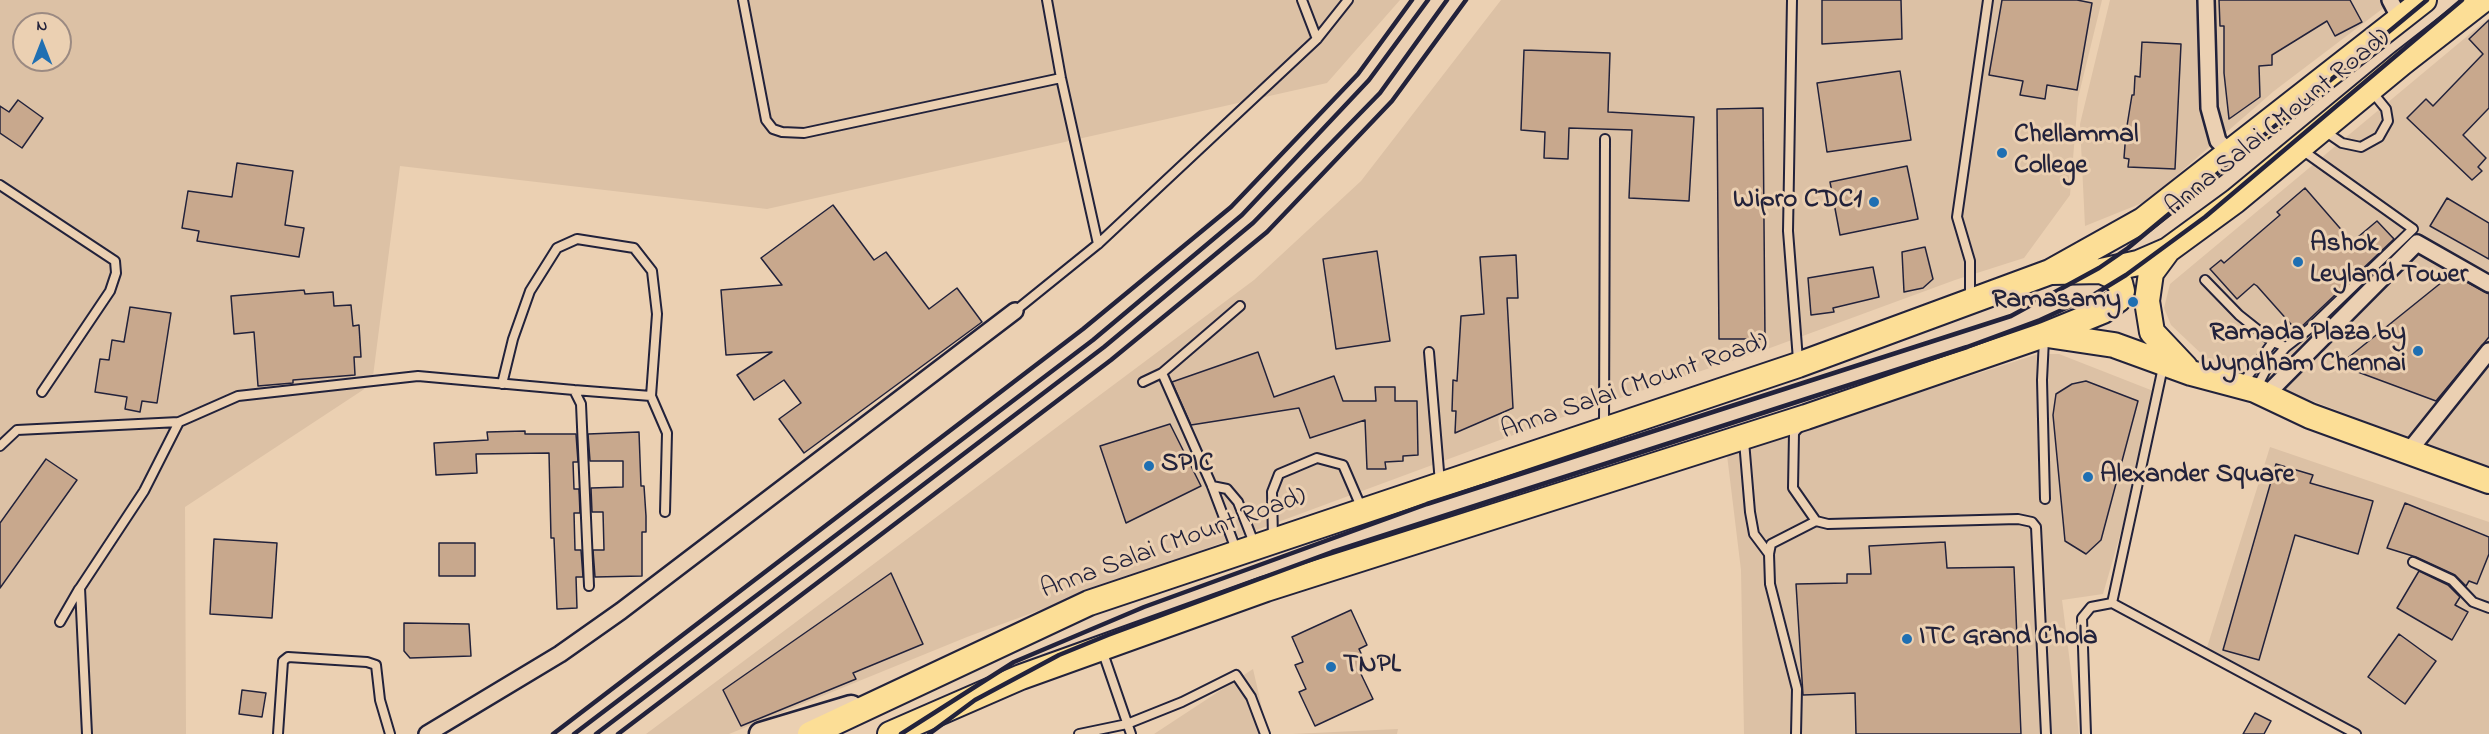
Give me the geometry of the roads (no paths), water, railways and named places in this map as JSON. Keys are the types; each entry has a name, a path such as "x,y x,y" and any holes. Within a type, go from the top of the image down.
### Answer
{"main road":[{"name":"Anna Salai (Mount Road)","path":"810,734 1089,603 1798,365 1970,299 2050,272 2143,220 2230,153 2395,8 2424,0"},
{"name":"Anna Salai (Mount Road)","path":"2050,272 2101,271 2138,263 2168,250 2235,201 2370,89 2483,0"},
{"path":"2168,250 2151,273 2147,301 2152,332 2191,373"},
{"path":"890,734 1021,676 1266,589 1806,417 2044,334 2103,311 2119,299 2122,291 2120,283 2101,271"},
{"path":"2044,334 2114,345 2164,361 2191,373 2254,390 2310,416 2489,481"},
{"path":"761,734 891,695"}],"street":[{"path":"2206,0 2209,108 2218,141 2230,153"},
{"path":"2254,390 2417,243 2489,284"},
{"path":"427,734 560,654 621,611 1015,311"},
{"path":"2409,451 2489,351"}],"lane":[{"path":"743,0 766,120 773,129 782,132 804,133 1061,78"},
{"path":"1047,0 1061,78 1098,244"},
{"path":"1302,0 1317,39"},
{"path":"1015,311 1098,244 1317,39 1348,0"},
{"path":"1792,0 1788,231 1798,365"},
{"path":"1970,299 1970,261 1958,217 1988,0"},
{"path":"2322,129 2342,143 2361,147 2379,137 2388,121 2386,109 2370,89"},
{"path":"1604,430 1605,139"},
{"path":"2254,390 2267,368 2286,346 2309,329 2413,228 2299,148"},
{"path":"0,185 115,261 116,273 110,291 42,392"},
{"path":"502,384 513,339 530,291 557,249 577,239 634,249 652,271 657,314 651,396 667,433 665,512"},
{"path":"2205,280 2239,315 2273,342 2286,346"},
{"path":"1143,382 1162,373 1240,306"},
{"path":"2044,334 2042,380 2045,499"},
{"path":"2254,390 2273,342"},
{"path":"1429,352 1440,484"},
{"path":"2112,603 2164,361"},
{"path":"1162,373 1212,486 1230,538 1255,547"},
{"path":"0,446 17,430 179,422 238,396 418,376 651,396"},
{"path":"574,390 581,404 590,586"},
{"path":"1806,417 1794,434 1793,488 1815,521"},
{"path":"60,622 144,491 179,422"},
{"path":"1744,437 1754,534 1769,554"},
{"path":"1255,547 1279,474 1317,458 1342,465 1363,511"},
{"path":"1212,486 1227,489 1238,502 1255,547"},
{"path":"1796,734 1797,689 1770,584 1771,544 1815,521 1828,524 2018,519 2032,522 2038,532 2046,734"},
{"path":"2413,562 2452,580 2473,602 2489,608"},
{"path":"80,588 87,734"},
{"path":"2086,734 2082,618 2091,607 2112,603 2356,734"},
{"path":"1101,648 1131,734"},
{"path":"278,734 283,661 288,657 367,662 376,665 380,700 390,734"},
{"path":"1079,734 1127,724 1182,702 1236,675 1251,696 1265,734"}],"railway":[{"path":"553,734 1083,329 1231,207 1358,74 1412,0"},
{"path":"574,734 1093,340 1242,215 1369,80 1428,0"},
{"path":"596,734 1104,347 1253,223 1380,93 1447,0"},
{"path":"618,734 1111,360 1267,232 1392,101 1466,0"},
{"path":"901,734 1014,662 1144,607 1427,504 2011,316 2099,268 2128,248 2427,0"},
{"path":"929,734 975,700 1059,655 1108,635 1332,552 1967,347 2040,320 2090,297 2126,275 2205,217 2462,0"}],"place":[{"name":"Chellammal College","path":"2002,153"},
{"name":"Wipro CDC1","path":"1874,202"},
{"name":"Ashok Leyland Tower","path":"2298,262"},
{"name":"Ramasamy","path":"2133,302"},
{"name":"Ramada Plaza by Wyndham Chennai","path":"2418,351"},
{"name":"SPIC","path":"1149,466"},
{"name":"Alexander Square","path":"2088,477"},
{"name":"ITC Grand Chola","path":"1907,639"},
{"name":"TNPL","path":"1331,667"}]}
